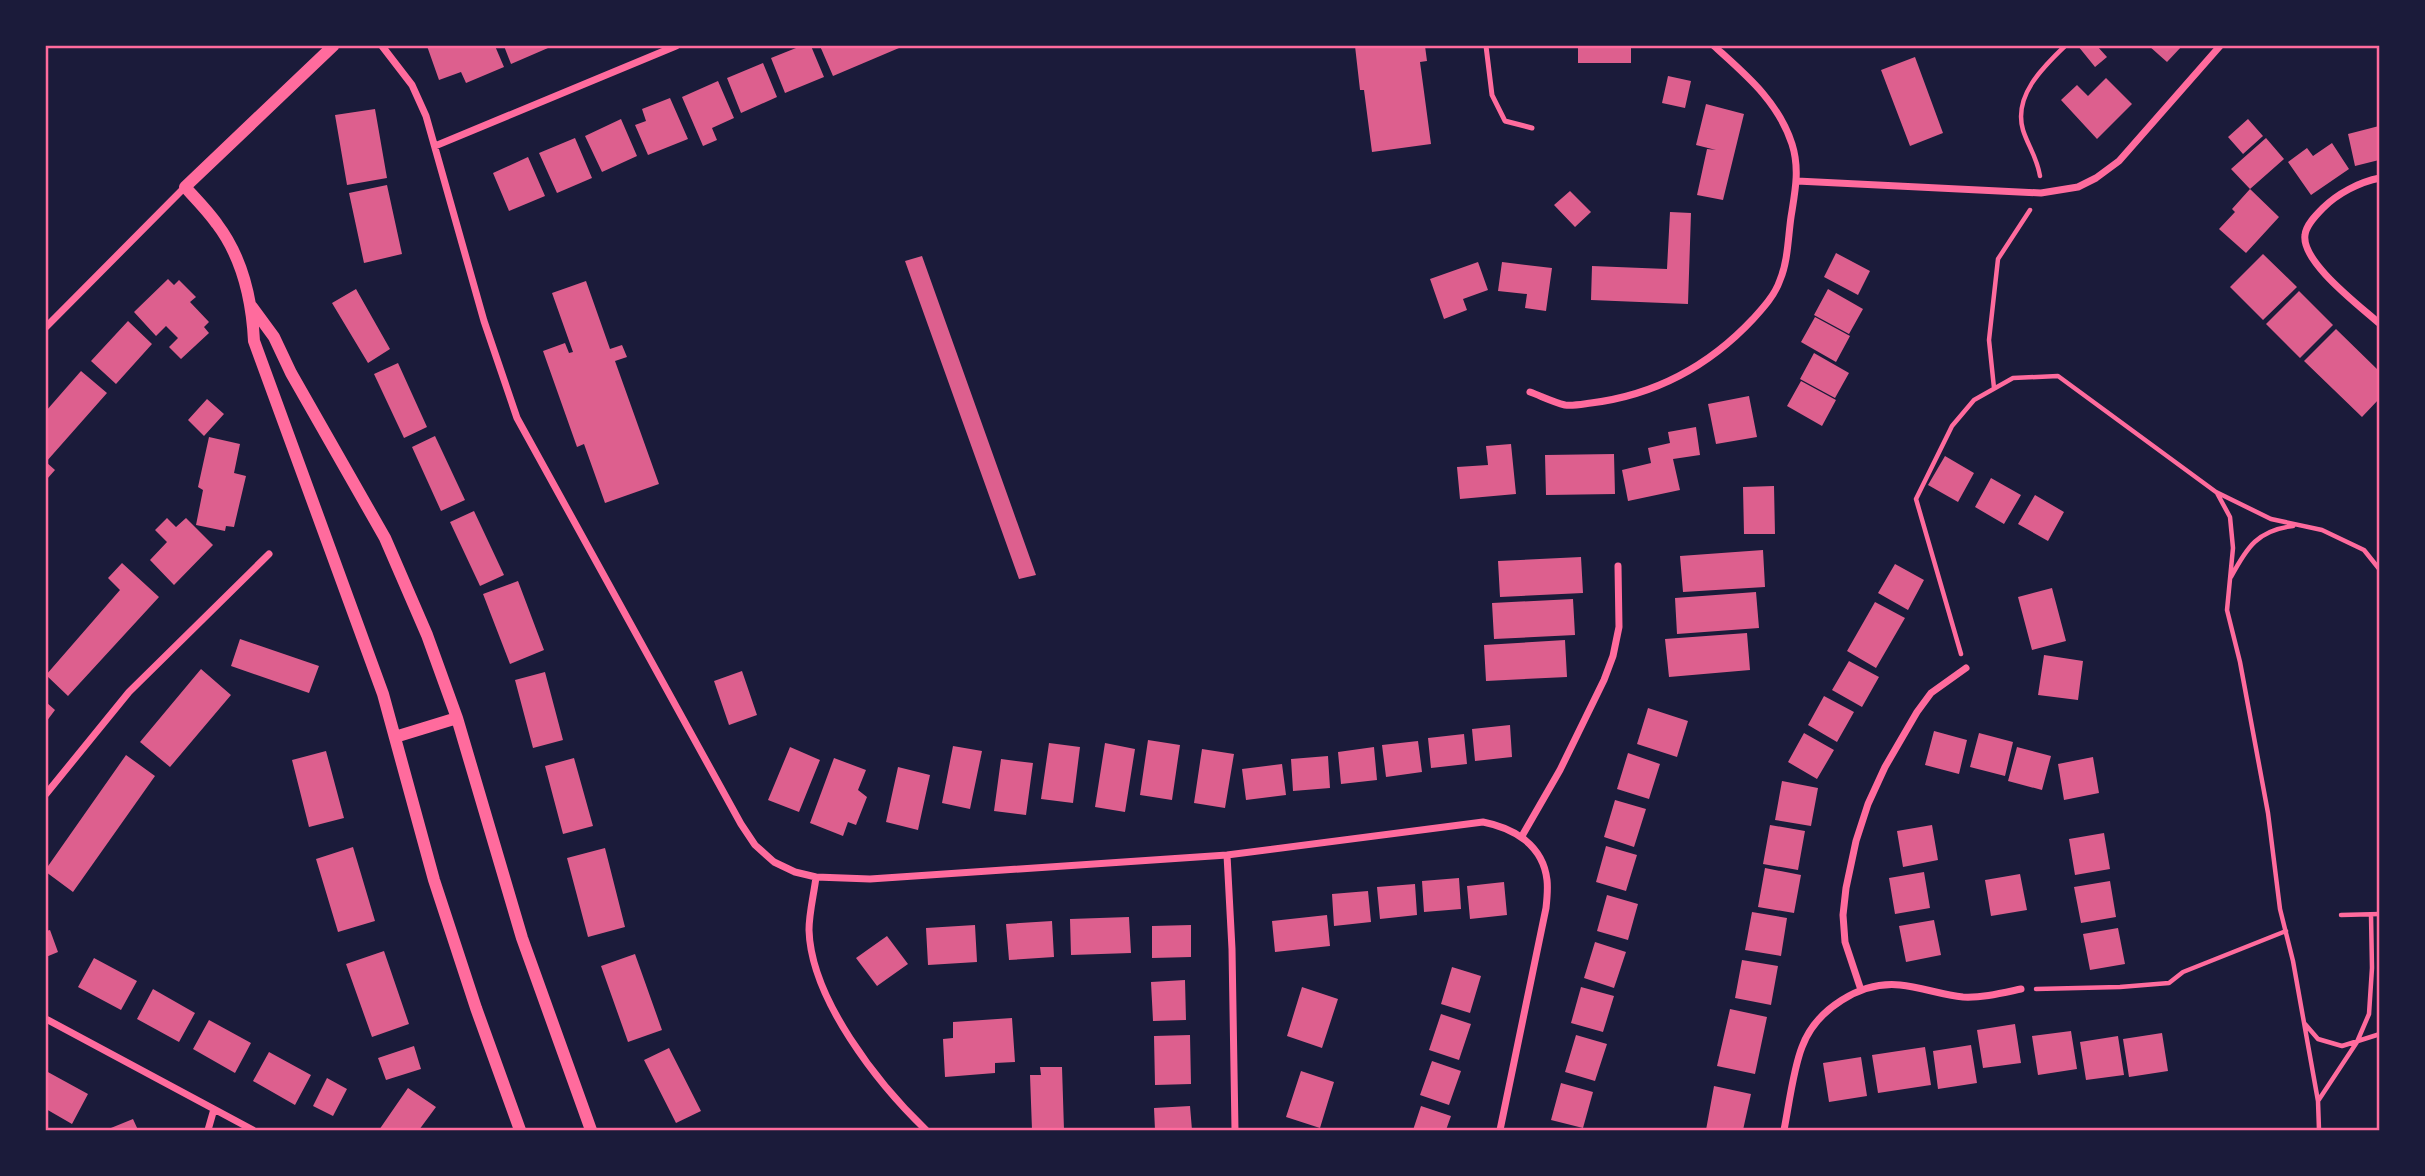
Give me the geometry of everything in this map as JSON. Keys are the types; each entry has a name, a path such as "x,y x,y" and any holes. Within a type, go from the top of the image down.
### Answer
{"street":[{"path":"46,327 185,187 333,46"},
{"path":"383,46 419,97 484,321 517,418 755,845 774,862 795,872 816,877 870,879 1227,855 1483,822 1502,825 1522,835 1541,858 1547,880 1546,908 1500,1130"},
{"path":"435,146 676,46"},
{"path":"1530,392 1567,405 1609,401 1676,379 1723,347 1765,305 1780,281 1797,181 1791,142 1774,106 1753,81 1714,46"},
{"path":"1797,181 2040,193 2078,187 2119,162 2220,46"},
{"path":"2379,178 2357,185 2328,203 2313,218 2305,233 2305,249 2319,267 2379,324"},
{"path":"185,187 217,223 231,246 252,307 254,341 363,638 396,737 409,794 438,892 520,1130"},
{"path":"252,307 274,337 291,373 385,538 427,635 457,718 522,938 591,1130"},
{"path":"46,794 129,692 269,554"},
{"path":"1522,835 1560,770 1613,656 1619,627 1618,566"},
{"path":"1861,990 1845,942 1843,915 1846,888 1860,829 1885,766 1917,712 1931,693 1966,668"},
{"path":"396,737 457,718"},
{"path":"1227,855 1236,1130"},
{"path":"816,877 809,928 813,959 824,994 897,1103 926,1130"},
{"path":"1784,1130 1802,1046 1814,1026 1831,1009 1861,990 1882,984 1901,985 1963,997 2021,989"},
{"path":"46,1019 253,1130"},
{"path":"208,1130 214,1109"}],"lane":[{"path":"1486,46 1492,95 1505,121 1532,128"}],"path":[{"path":"1966,668 1916,499 1952,426 1974,400 2012,378 2058,376 2216,492 2271,519 2322,530 2364,550 2379,570"},
{"path":"2216,492 2230,517 2233,548 2227,610 2240,662 2269,813 2280,909 2318,1101"},
{"path":"2230,581 2245,551 2272,528 2300,526"},
{"path":"2341,915 2379,914"},
{"path":"2319,1130 2316,1109 2318,1101 2357,1042 2369,1014 2371,915"},
{"path":"2021,989 2120,988 2169,983 2183,972 2286,931"},
{"path":"2304,1023 2318,1040 2342,1046 2379,1036"}],"building":[{"path":"427,46 495,46 504,67 466,83 461,72 439,80"},
{"path":"504,46 547,46 548,48 511,64"},
{"path":"801,46 811,46 824,77 785,93 771,58"},
{"path":"820,46 897,46 899,48 833,76"},
{"path":"1355,46 1425,46 1427,61 1420,62 1431,144 1372,152"},
{"path":"1578,46 1631,46 1631,63 1578,63"},
{"path":"2078,46 2097,46 2107,57 2095,67"},
{"path":"2149,46 2182,46 2167,62"},
{"path":"1915,57 1943,133 1910,146 1881,70"},
{"path":"763,63 777,97 741,113 727,78"},
{"path":"1668,76 1691,81 1685,108 1662,103"},
{"path":"2106,78 2132,104 2097,139 2061,100 2077,85 2088,96"},
{"path":"718,81 734,118 712,128 717,140 703,146 682,97"},
{"path":"670,98 688,139 648,155 635,125 646,121 642,109"},
{"path":"1706,104 1744,114 1723,200 1697,195 1707,149 1716,150 1696,145"},
{"path":"375,109 387,178 347,185 335,115"},
{"path":"621,119 637,156 602,172 585,136"},
{"path":"2248,119 2263,136 2243,154 2228,137"},
{"path":"2379,126 2379,160 2355,166 2348,134"},
{"path":"575,138 592,178 557,193 539,153"},
{"path":"2266,138 2284,159 2250,189 2231,169"},
{"path":"2332,143 2349,169 2311,195 2288,162 2307,148 2313,156"},
{"path":"528,157 545,196 509,211 493,173"},
{"path":"387,185 402,254 364,263 349,193"},
{"path":"2250,189 2279,217 2246,253 2219,229 2235,212 2232,209"},
{"path":"1570,191 1591,212 1575,227 1554,205"},
{"path":"1670,212 1691,213 1688,304 1591,300 1592,266 1667,269"},
{"path":"1836,253 1870,271 1858,295 1824,277"},
{"path":"2263,254 2297,287 2263,320 2230,287"},
{"path":"922,256 1036,575 1019,579 905,261"},
{"path":"1478,262 1488,290 1463,299 1467,310 1444,319 1430,279"},
{"path":"1502,262 1552,268 1546,311 1525,308 1527,294 1498,291"},
{"path":"168,279 174,285 179,280 196,297 190,302 209,322 204,327 209,333 181,359 169,347 178,338 166,326 156,336 134,312"},
{"path":"586,281 610,349 622,345 627,357 615,361 659,484 605,503 584,444 577,447 543,351 565,343 569,353 573,352 552,293"},
{"path":"356,289 390,349 368,363 332,303"},
{"path":"1828,289 1863,309 1849,334 1814,315"},
{"path":"2299,291 2333,325 2300,358 2266,324"},
{"path":"1815,317 1850,336 1836,362 1801,342"},
{"path":"128,321 152,344 116,384 91,361"},
{"path":"2336,329 2379,371 2379,399 2362,417 2304,361"},
{"path":"1814,353 1849,373 1835,398 1800,379"},
{"path":"398,363 427,427 404,438 374,374"},
{"path":"81,371 107,393 46,462 46,411"},
{"path":"1801,381 1836,400 1822,426 1787,406"},
{"path":"1749,396 1757,437 1716,444 1708,404"},
{"path":"207,399 224,414 204,436 188,420"},
{"path":"1696,427 1700,455 1673,459 1680,490 1628,501 1622,470 1651,463 1648,448 1670,443 1668,432"},
{"path":"435,436 465,500 441,511 412,447"},
{"path":"209,437 240,444 234,473 246,476 234,527 226,526 225,531 196,525 203,490 198,487"},
{"path":"1511,444 1516,494 1460,499 1457,467 1488,465 1486,446"},
{"path":"1614,454 1615,494 1546,495 1545,455"},
{"path":"1945,456 1974,473 1958,502 1928,485"},
{"path":"46,462 55,470 47,479 46,477"},
{"path":"1991,478 2021,495 2004,524 1975,507"},
{"path":"1774,486 1775,534 1744,534 1743,487"},
{"path":"2035,495 2064,512 2048,541 2018,524"},
{"path":"474,511 504,575 480,586 450,522"},
{"path":"167,518 176,527 186,518 213,545 174,585 150,560 167,542 155,530"},
{"path":"1763,550 1765,587 1683,592 1680,556"},
{"path":"1581,557 1583,593 1500,597 1498,561"},
{"path":"122,563 159,597 68,696 46,675 120,590 108,578"},
{"path":"1895,564 1924,580 1908,610 1878,593"},
{"path":"518,581 544,650 510,664 483,594"},
{"path":"2052,588 2066,641 2032,650 2018,597"},
{"path":"1756,592 1759,628 1677,634 1675,598"},
{"path":"1573,599 1575,635 1494,639 1492,603"},
{"path":"1875,602 1905,618 1876,668 1847,651"},
{"path":"1747,633 1750,670 1669,677 1665,639"},
{"path":"240,639 319,666 309,693 231,666"},
{"path":"1565,640 1567,677 1486,681 1484,645"},
{"path":"2044,655 2083,661 2078,700 2038,695"},
{"path":"1849,661 1879,677 1862,707 1832,690"},
{"path":"201,669 231,695 170,767 140,742"},
{"path":"742,671 757,715 729,725 714,681"},
{"path":"545,672 563,740 533,748 515,680"},
{"path":"1824,696 1854,712 1837,742 1808,725"},
{"path":"46,702 55,710 46,722"},
{"path":"1648,708 1688,721 1677,757 1637,744"},
{"path":"1510,725 1512,757 1475,761 1472,729"},
{"path":"1934,731 1967,740 1959,774 1925,765"},
{"path":"1804,733 1834,750 1817,779 1788,762"},
{"path":"1979,733 2013,742 2005,776 1970,767"},
{"path":"1464,734 1467,764 1431,768 1428,738"},
{"path":"1148,740 1180,745 1172,800 1140,795"},
{"path":"1418,741 1422,772 1386,777 1382,745"},
{"path":"1049,743 1080,747 1073,803 1041,799"},
{"path":"1105,743 1135,749 1125,812 1095,807"},
{"path":"953,746 982,751 970,809 942,803"},
{"path":"790,747 820,760 799,812 768,800"},
{"path":"1374,747 1377,780 1341,784 1338,752"},
{"path":"2017,747 2051,756 2042,790 2008,781"},
{"path":"1202,749 1234,754 1225,808 1194,803"},
{"path":"326,751 344,818 309,827 292,760"},
{"path":"1628,753 1660,764 1649,799 1617,789"},
{"path":"126,755 155,776 73,892 46,872 46,869"},
{"path":"1328,756 1330,788 1293,791 1291,759"},
{"path":"2093,757 2099,793 2064,800 2058,764"},
{"path":"574,758 593,826 563,834 545,766"},
{"path":"834,758 866,770 858,790 867,797 856,825 848,822 843,836 810,823"},
{"path":"1001,759 1033,763 1026,815 994,811"},
{"path":"1282,764 1286,795 1246,800 1242,769"},
{"path":"898,767 930,775 918,830 886,822"},
{"path":"1782,781 1818,788 1811,826 1775,820"},
{"path":"1615,800 1646,809 1634,847 1604,837"},
{"path":"1770,825 1805,831 1798,870 1763,864"},
{"path":"1932,825 1938,860 1903,867 1897,831"},
{"path":"2104,833 2110,869 2075,875 2069,839"},
{"path":"1606,846 1637,855 1626,891 1596,882"},
{"path":"353,847 375,921 338,932 316,859"},
{"path":"605,848 625,927 588,937 567,858"},
{"path":"1765,868 1801,875 1794,913 1758,907"},
{"path":"1924,872 1930,908 1895,914 1889,878"},
{"path":"2020,874 2027,910 1991,916 1985,880"},
{"path":"1459,878 1461,909 1424,912 1422,881"},
{"path":"2110,881 2116,917 2081,923 2074,887"},
{"path":"1504,882 1507,915 1470,919 1467,886"},
{"path":"1415,884 1417,915 1380,919 1377,887"},
{"path":"1368,891 1371,922 1334,926 1332,894"},
{"path":"1607,895 1638,904 1628,940 1597,931"},
{"path":"1752,912 1787,918 1781,956 1745,950"},
{"path":"1327,915 1330,946 1275,952 1272,921"},
{"path":"1129,917 1131,953 1071,955 1070,919"},
{"path":"1934,920 1941,955 1906,962 1899,926"},
{"path":"1052,921 1054,957 1009,960 1006,924"},
{"path":"975,925 977,962 928,965 926,928"},
{"path":"1191,925 1191,957 1152,958 1152,926"},
{"path":"2118,928 2125,964 2090,970 2083,934"},
{"path":"50,930 58,952 46,957 46,931"},
{"path":"887,936 908,964 877,986 856,958"},
{"path":"1595,942 1626,952 1614,988 1584,978"},
{"path":"384,951 409,1024 372,1037 346,964"},
{"path":"635,954 662,1030 628,1042 601,966"},
{"path":"94,958 137,981 121,1010 78,987"},
{"path":"1742,960 1778,966 1771,1005 1735,998"},
{"path":"1452,967 1481,976 1470,1013 1441,1004"},
{"path":"1185,980 1186,1020 1153,1021 1151,982"},
{"path":"1302,987 1338,999 1322,1048 1287,1036"},
{"path":"1581,987 1614,996 1603,1032 1571,1023"},
{"path":"153,989 195,1013 179,1042 137,1019"},
{"path":"1730,1009 1767,1017 1755,1074 1717,1066"},
{"path":"1441,1014 1471,1024 1459,1060 1429,1050"},
{"path":"1012,1018 1015,1062 995,1063 995,1073 945,1077 943,1039 953,1038 953,1022"},
{"path":"209,1020 251,1043 235,1073 193,1049"},
{"path":"2015,1024 2021,1063 1983,1068 1977,1030"},
{"path":"2071,1031 2077,1069 2038,1075 2032,1036"},
{"path":"2162,1033 2168,1071 2129,1077 2123,1039"},
{"path":"1190,1035 1191,1084 1155,1085 1154,1036"},
{"path":"1576,1035 1607,1044 1595,1081 1565,1072"},
{"path":"2118,1036 2124,1075 2086,1080 2080,1042"},
{"path":"1971,1045 1977,1083 1938,1089 1933,1051"},
{"path":"414,1046 421,1069 386,1080 378,1058"},
{"path":"1925,1047 1931,1085 1878,1093 1872,1055"},
{"path":"669,1048 701,1111 676,1123 644,1060"},
{"path":"269,1052 311,1075 295,1105 253,1081"},
{"path":"1861,1057 1867,1096 1829,1102 1823,1063"},
{"path":"1432,1061 1461,1071 1449,1105 1420,1095"},
{"path":"1040,1067 1062,1067 1064,1130 1032,1130 1030,1075 1041,1075"},
{"path":"46,1071 88,1094 72,1124 46,1109"},
{"path":"1301,1071 1334,1082 1320,1128 1286,1117"},
{"path":"327,1078 347,1089 333,1116 313,1106"},
{"path":"1561,1083 1593,1092 1583,1128 1551,1120"},
{"path":"1714,1086 1751,1094 1743,1130 1706,1130"},
{"path":"408,1088 436,1107 419,1130 379,1130"},
{"path":"1190,1106 1192,1130 1155,1130 1154,1108"},
{"path":"1421,1106 1451,1116 1446,1130 1413,1130"},
{"path":"133,1119 138,1130 106,1130"}]}
